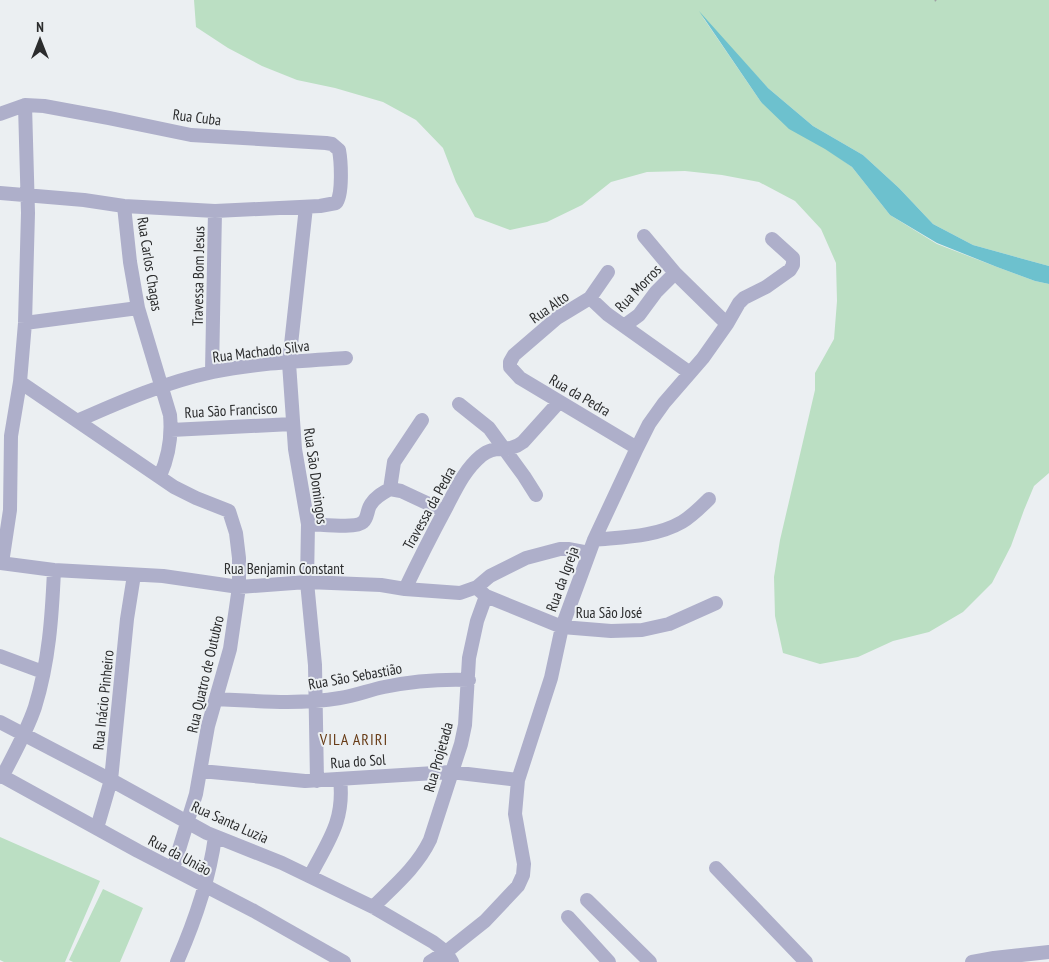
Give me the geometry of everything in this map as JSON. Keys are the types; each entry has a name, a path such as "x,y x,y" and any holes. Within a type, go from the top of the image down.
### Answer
{"street":[{"name":"Rua Cuba","path":"0,114 25,105 68,110 191,135 332,144 336,146 340,154 340,192 338,201"},
{"path":"1,563 10,510 5,480 20,382 25,323 28,194 25,105"},
{"path":"0,193 28,194 124,206"},
{"name":"Rua Carlos Chagas","path":"160,476 168,459 172,430 170,415 138,308 130,262 124,206 215,211 320,206 338,201"},
{"name":"Rua São Domingos","path":"306,207 289,363 292,424 308,524 307,582 313,636 316,701 316,780"},
{"name":"Travessa Bom Jesus","path":"212,372 215,211"},
{"name":"Rua Morros","path":"644,236 675,273 727,324"},
{"name":"Rua da Igreja","path":"430,962 449,957 518,886 523,875 524,864 514,814 518,780 551,678 562,628 592,546 637,448 664,403 690,373 744,298 766,287 794,265 794,258 772,239"},
{"name":"Rua Alto","path":"510,367 510,362 514,355 532,339 557,318 590,298 608,272"},
{"name":"Rua Morros","path":"624,326 639,315 656,292 675,273"},
{"path":"590,298 624,326 690,373"},
{"path":"25,323 138,308"},
{"name":"Rua Machado Silva","path":"78,421 162,386 212,372 346,358"},
{"name":"Rua da Pedra","path":"510,367 520,378 637,448"},
{"path":"20,382 78,421"},
{"name":"Travessa da Pedra","path":"405,589 444,511 466,474 481,455 490,450 504,450 516,447 523,442 559,402"},
{"path":"459,404 489,428 536,495"},
{"path":"390,489 394,462 422,420"},
{"name":"Rua Quatro de Outubro","path":"78,421 174,487 229,511 236,533 239,558 239,587 230,649 208,726 201,771 173,869"},
{"name":"Rua São Francisco","path":"172,430 292,424"},
{"path":"308,524 354,525 362,523 366,520 370,505 377,497 390,489 401,491 444,511"},
{"name":"Rua Benjamin Constant","path":"1,563 54,570 191,579 239,587 307,582 381,585 405,589 460,593 481,592 490,576 526,558 560,549 592,546 663,530 682,523 709,499"},
{"path":"1,776 24,733 35,706 43,672 52,611 54,570"},
{"name":"Rua Inácio Pinheiro","path":"97,828 111,780 126,628 134,574"},
{"name":"Rua São José","path":"481,592 562,628 611,631 642,630 669,624 716,603"},
{"name":"Rua Projetada","path":"373,907 423,854 430,840 465,724 472,641 481,592"},
{"path":"0,656 43,672"},
{"name":"Rua São Sebastião","path":"216,699 316,701 340,698 384,687 415,682 437,679 468,680"},
{"name":"Rua Santa Luzia","path":"0,722 24,733 215,836 310,876 373,907 433,942 449,957"},
{"name":"Rua do Sol","path":"201,771 264,778 316,780 451,772 518,780"},
{"name":"Rua da União","path":"1,776 261,915 344,962"},
{"path":"310,876 339,818 342,802 340,780"},
{"path":"181,961 206,887 215,836"},
{"path":"716,868 806,962"},
{"path":"587,900 650,962"},
{"path":"568,916 609,962"},
{"path":"972,962 1049,952"}],"green space":[{"path":"194,0 1049,0 1049,266 973,245 933,224 899,188 863,155 813,126 768,88 702,16 761,102 852,167 890,215 937,244 1035,281 1049,284 1049,473 1034,486 1011,546 992,583 963,612 929,632 893,641 858,657 820,664 783,653 775,616 774,577 780,540 815,390 815,373 834,339 837,301 836,263 821,229 795,201 759,182 685,171 647,172 611,182 582,205 547,222 510,230 475,217 456,182 443,148 416,120 383,102 335,88 297,80 262,66 228,48 196,27"},
{"path":"0,837 100,881 65,962 4,962 0,960"},
{"path":"103,889 143,908 120,962 73,962 69,960"}],"water":[{"path":"699,11 768,88 813,126 863,155 899,188 933,224 973,245 1049,266 1049,284 1035,281 937,243 890,215 852,167 789,129 761,102"}],"district":[{"name":"VILA ARIRI","path":"354,739"}]}
